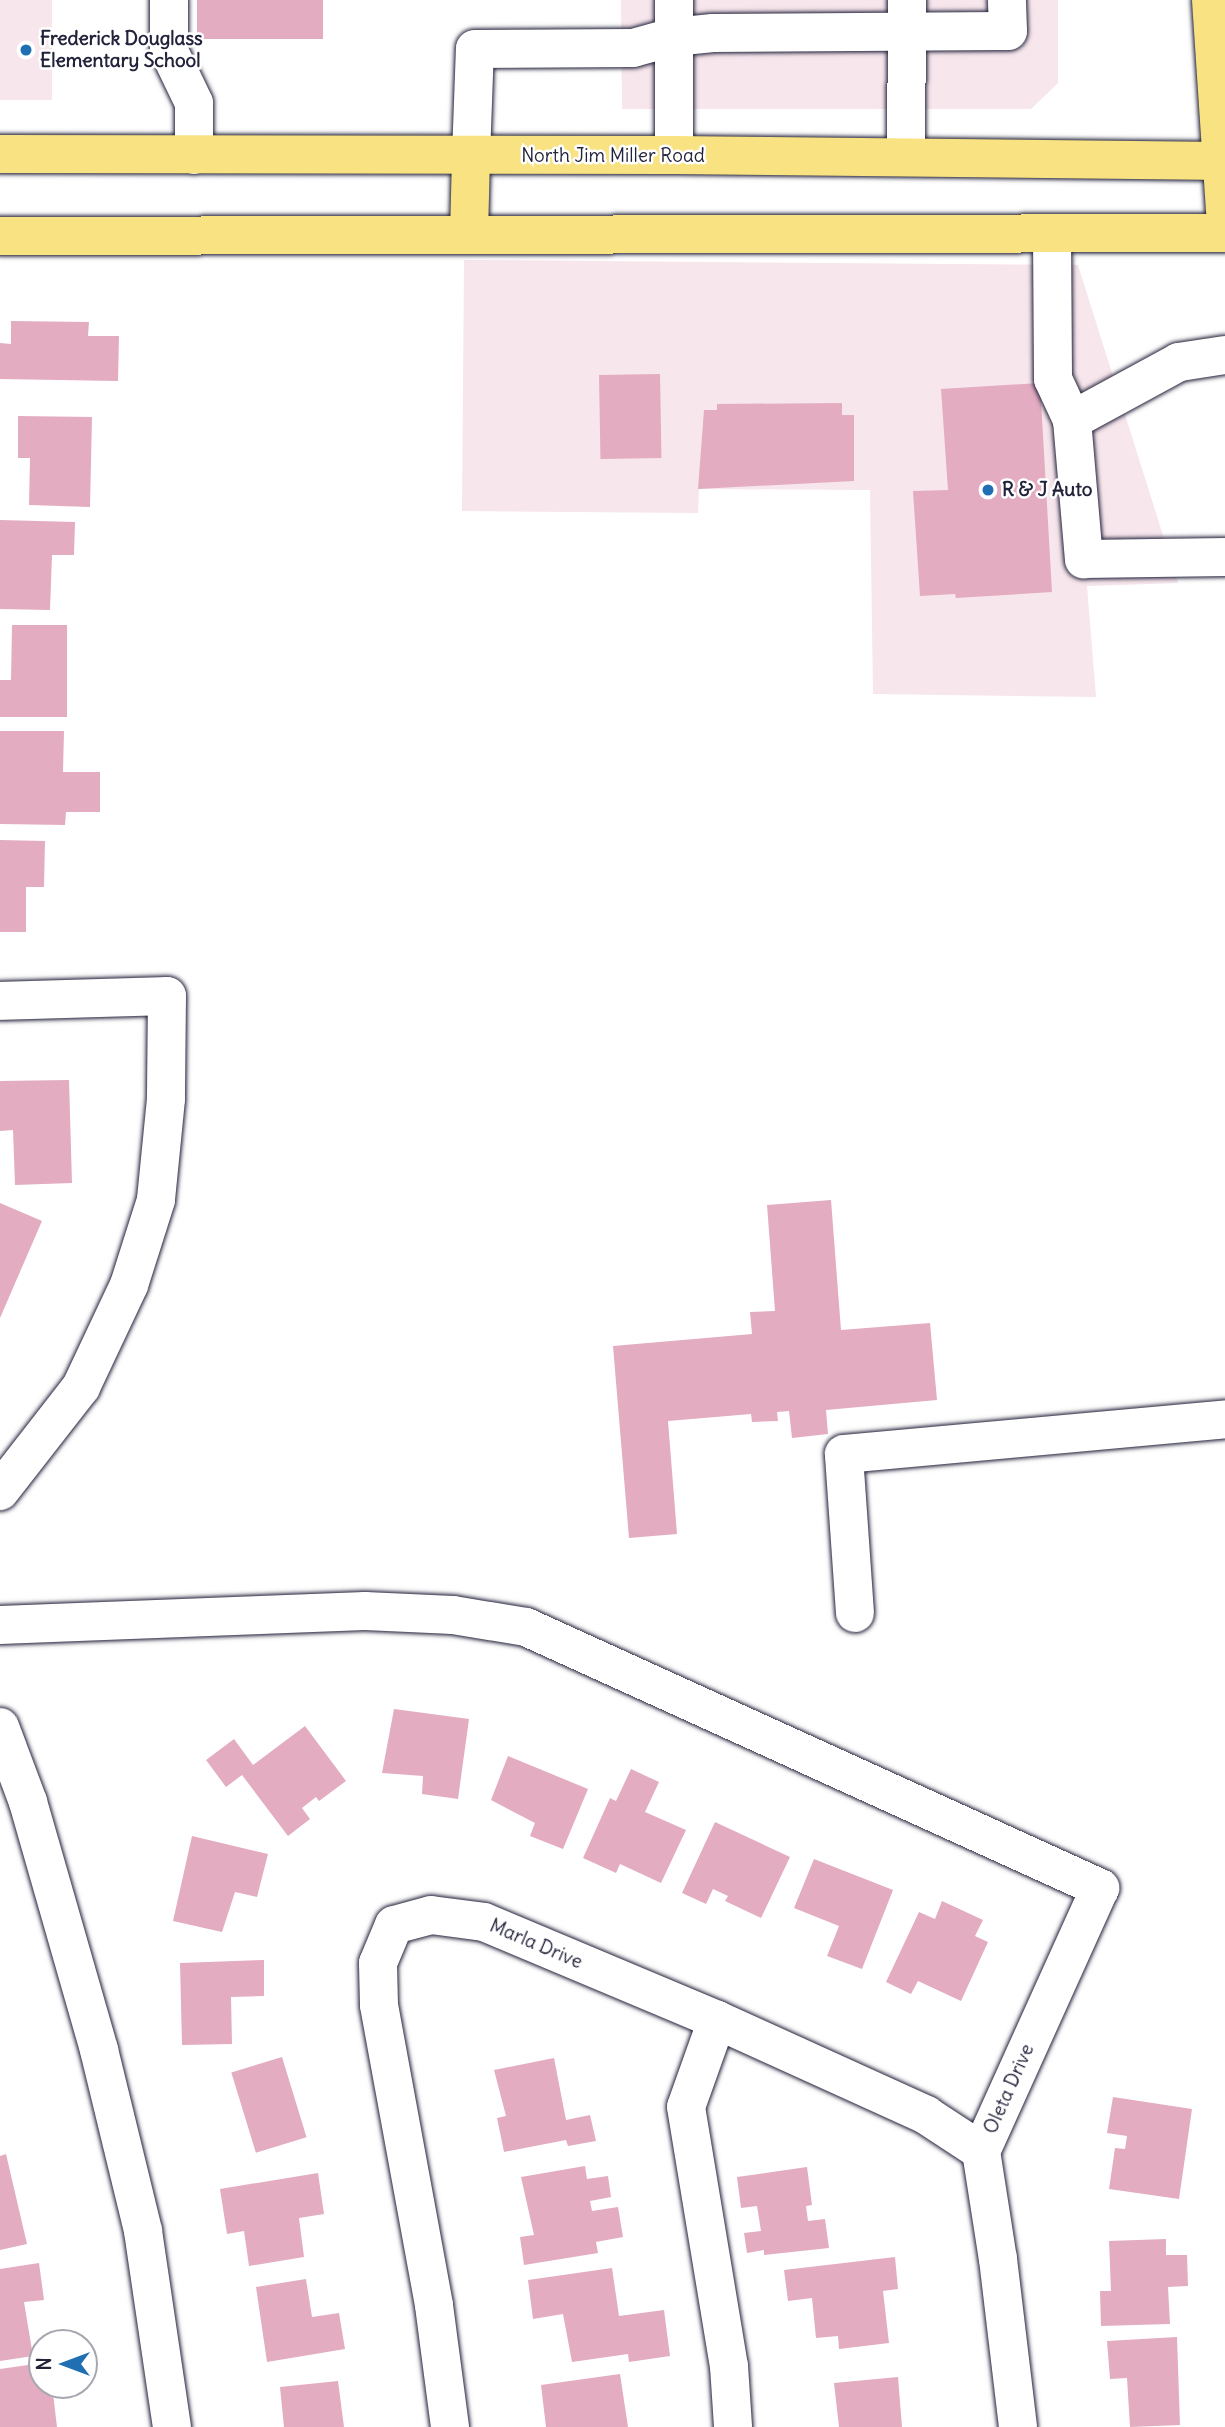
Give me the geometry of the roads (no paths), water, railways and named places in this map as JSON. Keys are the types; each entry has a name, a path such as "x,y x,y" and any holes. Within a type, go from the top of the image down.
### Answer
{"main road":[{"path":"1211,0 1225,212"},
{"name":"North Jim Miller Road","path":"0,154 674,155 1223,161"},
{"path":"469,234 471,156"},
{"path":"0,236 1225,233"}],"street":[{"path":"169,0 169,51 194,103 194,155"},
{"path":"674,0 674,155"},
{"path":"471,156 475,49 633,48 673,37 907,17 1008,31 1007,0"},
{"path":"905,157 907,17"},
{"path":"1052,234 1053,379 1072,420 1084,559 1225,557"},
{"path":"1072,420 1179,362 1225,355"},
{"path":"0,1001 167,996 166,1100 156,1200 129,1286 80,1387 0,1491"},
{"path":"855,1613 844,1454 1225,1419"},
{"name":"Oleta Drive","path":"0,1625 365,1611 453,1615 526,1627 1100,1888 981,2151 998,2259 1017,2427"},
{"path":"0,1727 28,1802 99,2050 143,2231 172,2427"},
{"name":"Marla Drive","path":"450,2427 435,2305 379,2005 377,1963 394,1925 431,1914 484,1922 717,2020 926,2115 981,2151"},
{"path":"717,2020 686,2107 729,2366 733,2427"}],"place":[{"name":"Frederick Douglass Elementary School","path":"26,50"},
{"name":"R & J Auto","path":"988,490"}]}
